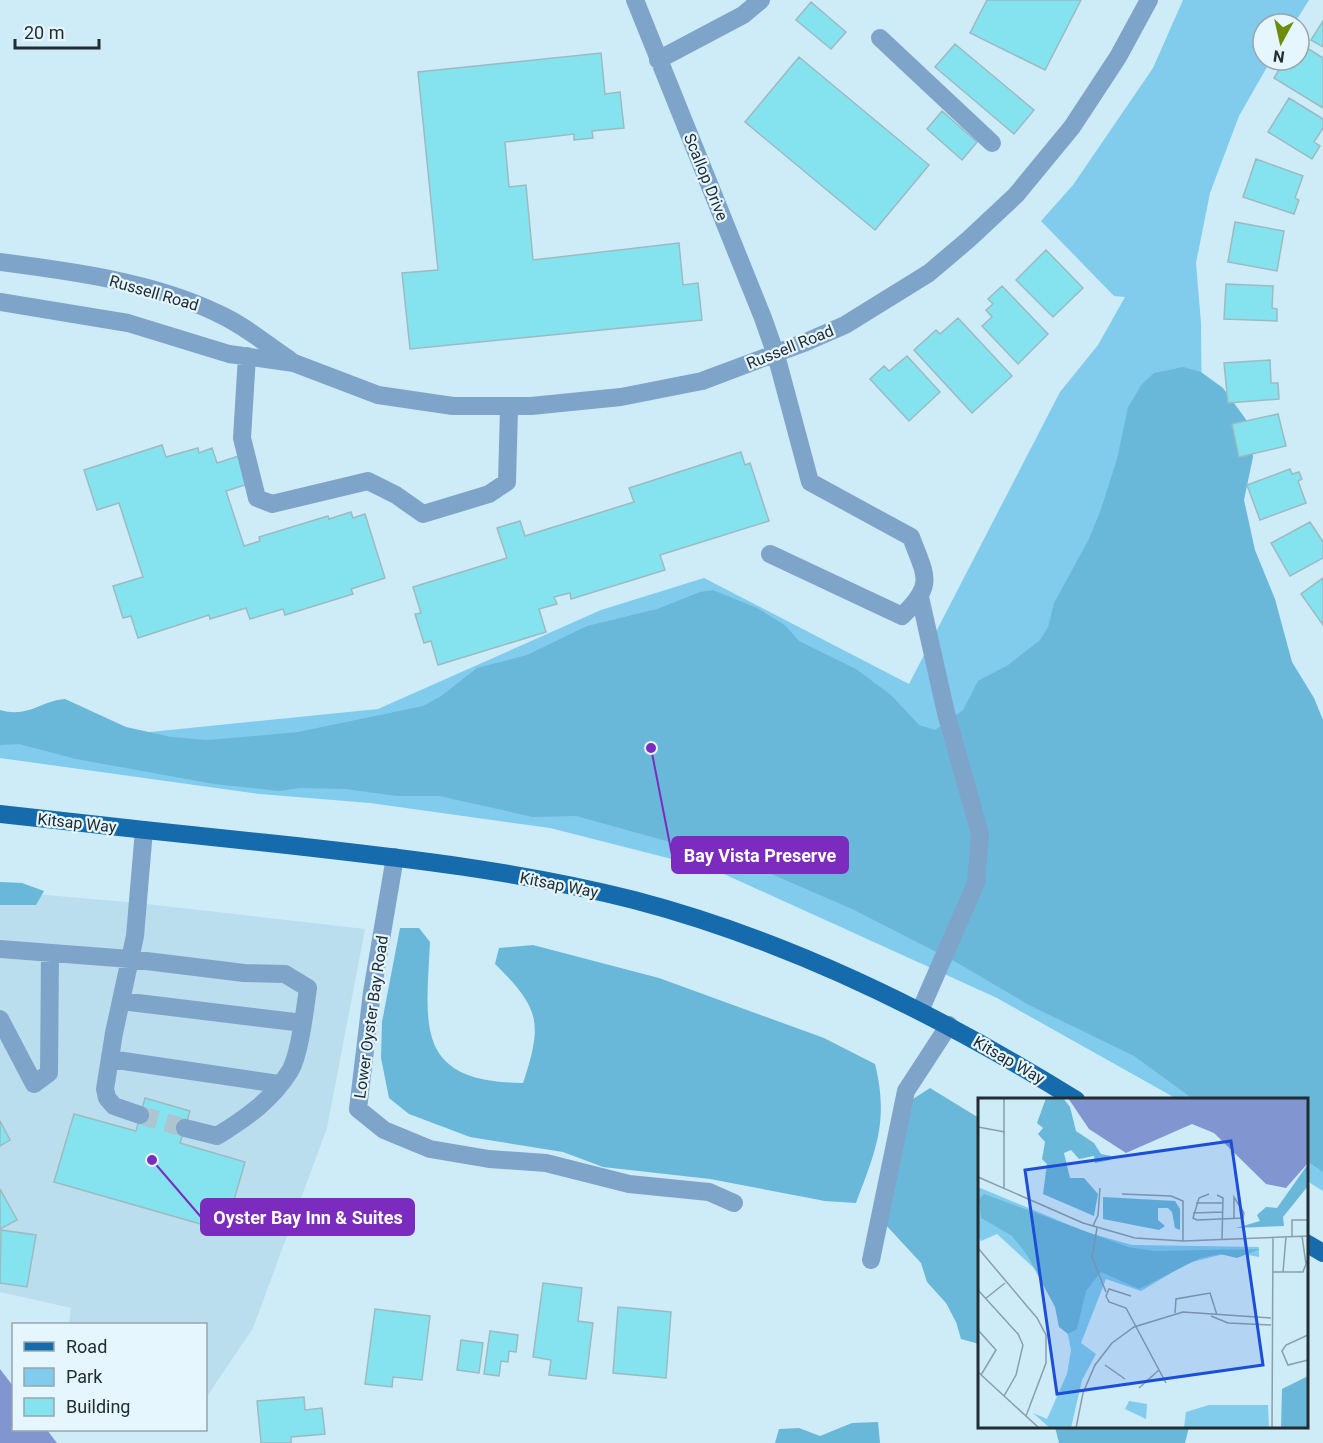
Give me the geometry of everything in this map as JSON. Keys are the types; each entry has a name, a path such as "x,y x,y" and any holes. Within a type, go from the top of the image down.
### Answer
{"main road":[{"name":"Kitsap Way","path":"0,814 394,857 571,887 632,900 694,917 791,952 949,1025 1006,1056 1073,1098"},
{"path":"1308,1244 1323,1253"}],"street":[{"name":"Scallop Drive","path":"635,0 776,355 810,482 911,537 925,575 920,597 949,723 980,834 976,883 920,1011"},
{"path":"658,60 742,15 761,0"},
{"name":"Russell Road","path":"0,302 128,322 229,354 294,363 378,394 453,406 509,408 668,390 702,381 776,355 844,325 929,273 1008,202 1054,149 1091,101 1149,0"},
{"path":"880,38 992,143"},
{"name":"Russell Road","path":"0,262 90,274 182,299 217,312 246,329 294,363"},
{"path":"247,356 242,438 257,498 272,504 368,481 396,495 423,514 489,494 507,482 509,408"},
{"path":"770,554 902,616 920,597"},
{"path":"140,1115 114,1107 107,1098 105,1089 135,936 144,830"},
{"name":"Lower Oyster Bay Road","path":"394,857 372,992 358,1109 384,1130 430,1149 489,1159 546,1163 629,1184 709,1192 734,1203"},
{"path":"0,949 130,959 244,974 285,974 308,988 303,1023 291,1070 254,1113 217,1136 185,1128"},
{"path":"0,1019 34,1084 49,1073 50,954"},
{"path":"121,1001 303,1023"},
{"path":"871,1260 906,1091 949,1025"},
{"path":"110,1059 279,1084"}],"shaded area":[{"path":"1183,367 1201,372 1223,388 1250,425 1253,457 1244,500 1255,550 1275,599 1292,662 1314,698 1323,720 1323,1172 1308,1162 1308,1098 1192,1098 1134,1056 1029,1005 954,961 852,909 746,863 576,816 533,817 439,796 397,796 345,789 300,788 279,791 214,784 76,759 19,744 0,745 0,710 27,711 65,699 126,727 171,737 208,740 298,732 423,706 441,696 477,668 527,655 587,626 657,609 700,592 713,590 757,608 786,626 799,641 856,669 891,695 919,725 935,730 963,710 978,681 1008,665 1040,640 1048,627 1054,603 1089,539 1101,509 1117,459 1128,407 1142,384 1154,373"},
{"path":"0,882 22,883 44,891 36,905 0,905"},
{"path":"0,891 138,903 365,929 327,1128 253,1328 207,1397 207,1323 69,1323 71,1308 0,1292"},
{"path":"400,928 419,928 430,942 428,999 429,1023 434,1044 445,1060 462,1072 488,1080 523,1083 533,1045 535,1031 533,1018 529,1005 521,993 495,964 499,948 533,945 659,978 824,1038 875,1064 881,1102 878,1135 856,1203 825,1201 710,1179 603,1167 563,1152 470,1137 409,1114 389,1098 381,1058 382,1022"},
{"path":"930,1088 978,1117 978,1344 961,1339 956,1322 946,1303 927,1282 921,1263 884,1223 913,1099"},
{"path":"0,1369 12,1385 12,1431 48,1431 57,1443 0,1443"},
{"path":"878,1422 880,1443 775,1443 779,1429 799,1428 820,1436 852,1423"},
{"path":"1055,1428 1189,1428 1185,1443 1059,1443"}],"green space":[{"path":"1183,0 1309,0 1302,12 1251,12 1251,72 1264,72 1239,116 1210,193 1196,263 1201,323 1202,428 1323,774 1323,1191 1308,1182 1308,1098 1175,1098 997,998 715,870 550,828 370,803 260,794 0,758 0,719 91,738 378,709 601,610 704,578 909,684 1060,392 1098,345 1125,297 1114,296 1041,221 1073,185 1153,68"}],"building":[{"path":"987,0 1081,0 1045,70 970,33"},
{"path":"811,2 846,32 831,49 796,20"},
{"path":"1323,21 1323,47 1311,40"},
{"path":"955,44 1034,110 1014,134 935,67"},
{"path":"1311,50 1323,58 1323,108 1274,78 1278,72 1311,72"},
{"path":"601,53 605,94 620,92 624,128 592,131 593,138 574,140 574,134 505,142 509,187 526,185 533,260 679,243 683,285 698,283 702,320 410,349 402,273 438,270 418,72"},
{"path":"799,57 929,165 875,230 745,122"},
{"path":"1289,98 1323,119 1323,128 1314,142 1320,146 1312,159 1268,132"},
{"path":"942,111 977,142 962,160 927,129"},
{"path":"1256,159 1303,176 1295,198 1299,200 1294,214 1243,197"},
{"path":"1235,222 1284,231 1277,271 1228,262"},
{"path":"1046,250 1083,288 1053,317 1016,280"},
{"path":"1226,284 1273,286 1272,308 1277,309 1277,321 1224,319"},
{"path":"1002,286 1048,334 1018,364 982,326 992,317 986,310 993,304 988,299"},
{"path":"958,318 1012,376 972,413 914,350 936,330 940,334"},
{"path":"907,356 940,392 909,421 870,379 884,366 889,371"},
{"path":"1270,360 1271,383 1278,383 1279,399 1228,403 1224,363"},
{"path":"1278,414 1286,446 1239,457 1232,424"},
{"path":"162,445 166,457 198,448 199,453 212,448 217,463 242,455 251,483 226,491 244,546 260,541 259,537 328,516 329,519 351,512 353,518 365,514 385,578 351,589 353,594 285,615 283,609 250,619 246,608 210,619 209,615 138,638 131,616 123,618 113,586 143,577 119,503 97,510 84,470"},
{"path":"741,452 745,465 750,463 769,521 660,555 665,570 571,599 570,593 554,597 557,604 539,609 546,632 438,665 431,641 424,643 415,614 421,613 413,587 507,558 497,528 520,521 525,536 634,502 629,488"},
{"path":"1290,469 1292,474 1299,472 1302,479 1298,481 1306,503 1260,520 1247,485"},
{"path":"1310,522 1323,542 1323,558 1290,576 1271,543"},
{"path":"1323,578 1323,625 1301,594"},
{"path":"145,1098 190,1111 180,1143 245,1162 225,1231 54,1182 74,1114 136,1131"},
{"path":"0,1121 10,1140 0,1146"},
{"path":"0,1189 17,1220 0,1229"},
{"path":"1,1230 36,1235 27,1287 0,1283"},
{"path":"543,1283 582,1288 578,1321 593,1323 586,1379 549,1375 551,1360 533,1357"},
{"path":"618,1307 671,1312 666,1378 613,1373"},
{"path":"375,1309 430,1316 422,1380 393,1377 392,1387 365,1384"},
{"path":"490,1331 518,1335 516,1352 509,1351 508,1362 501,1361 499,1376 484,1374"},
{"path":"461,1340 483,1343 479,1373 457,1370"},
{"path":"304,1397 305,1410 322,1408 325,1434 291,1437 291,1443 261,1443 257,1401"}],"tunnel":[{"path":"140,1115 185,1128"}],"place":[{"name":"Bay Vista Preserve","path":"651,748"},
{"name":"Oyster Bay Inn & Suites","path":"152,1160"}]}
